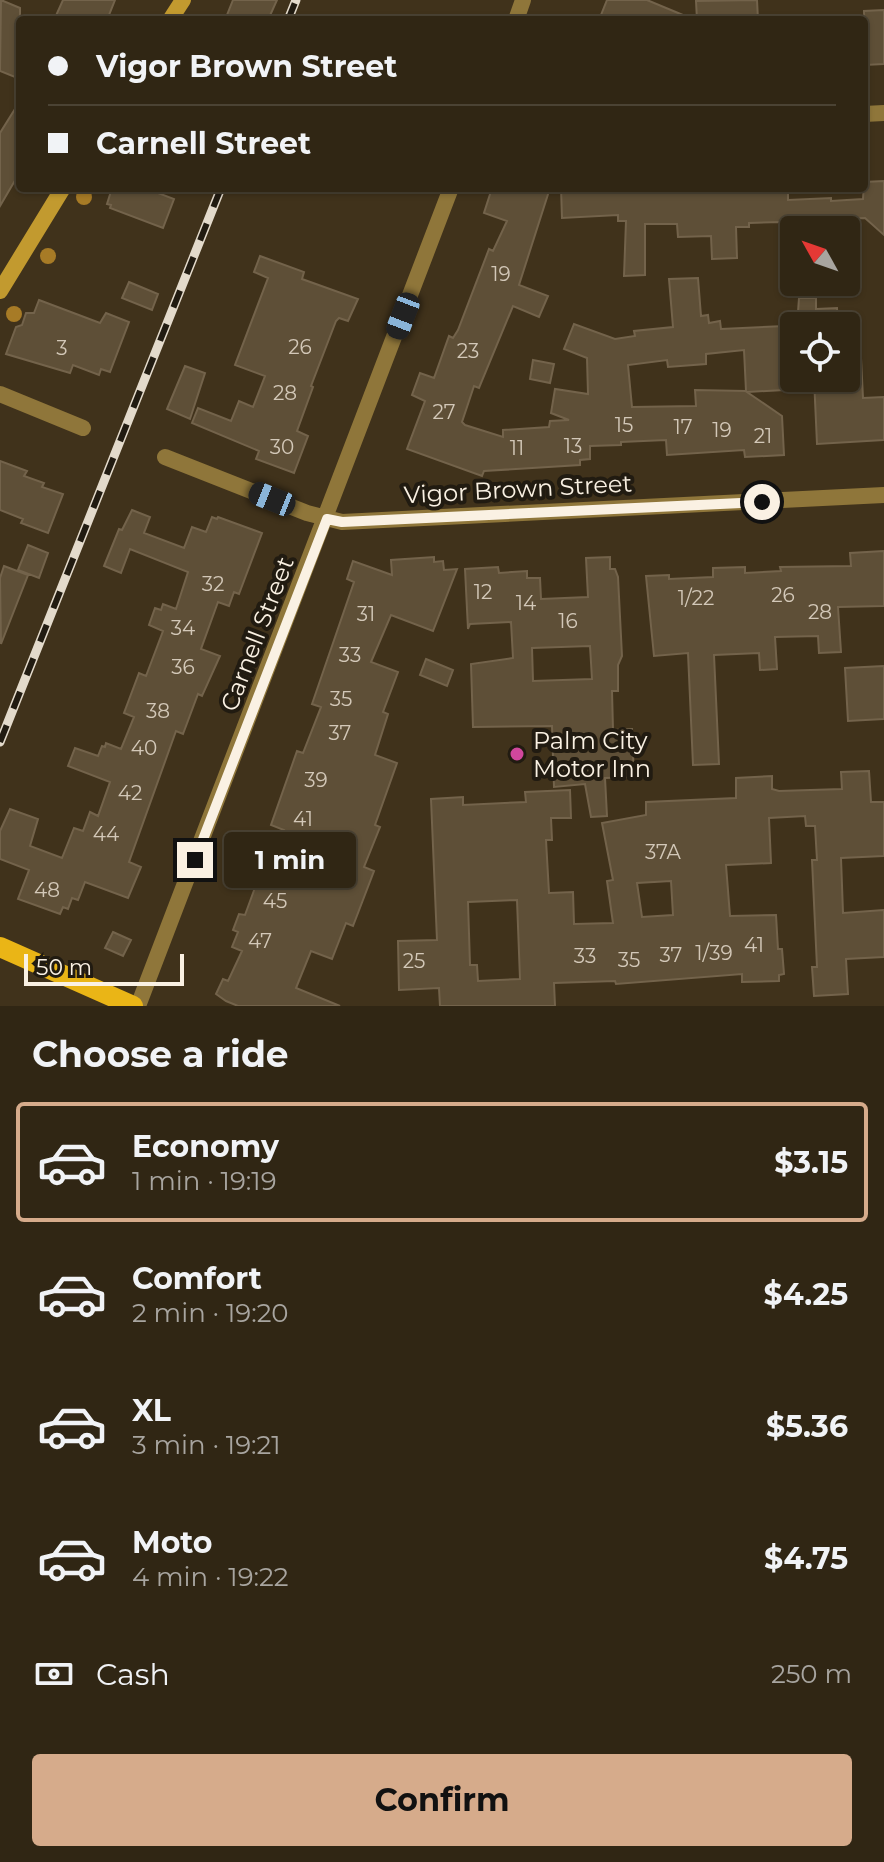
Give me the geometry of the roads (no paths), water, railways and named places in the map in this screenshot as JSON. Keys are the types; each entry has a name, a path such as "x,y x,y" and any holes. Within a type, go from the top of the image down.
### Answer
{"main road":[{"path":"0,291 61,192"},
{"path":"0,947 136,1006"}],"street":[{"name":"Carnell Street","path":"136,1006 327,519 450,192"},
{"path":"0,394 83,428"},
{"name":"Vigor Brown Street","path":"165,457 342,522 884,495"}],"railway":[{"path":"290,16 296,0"},
{"path":"0,742 219,192"}],"place":[{"name":"Palm City Motor Inn","path":"517,754"}]}
